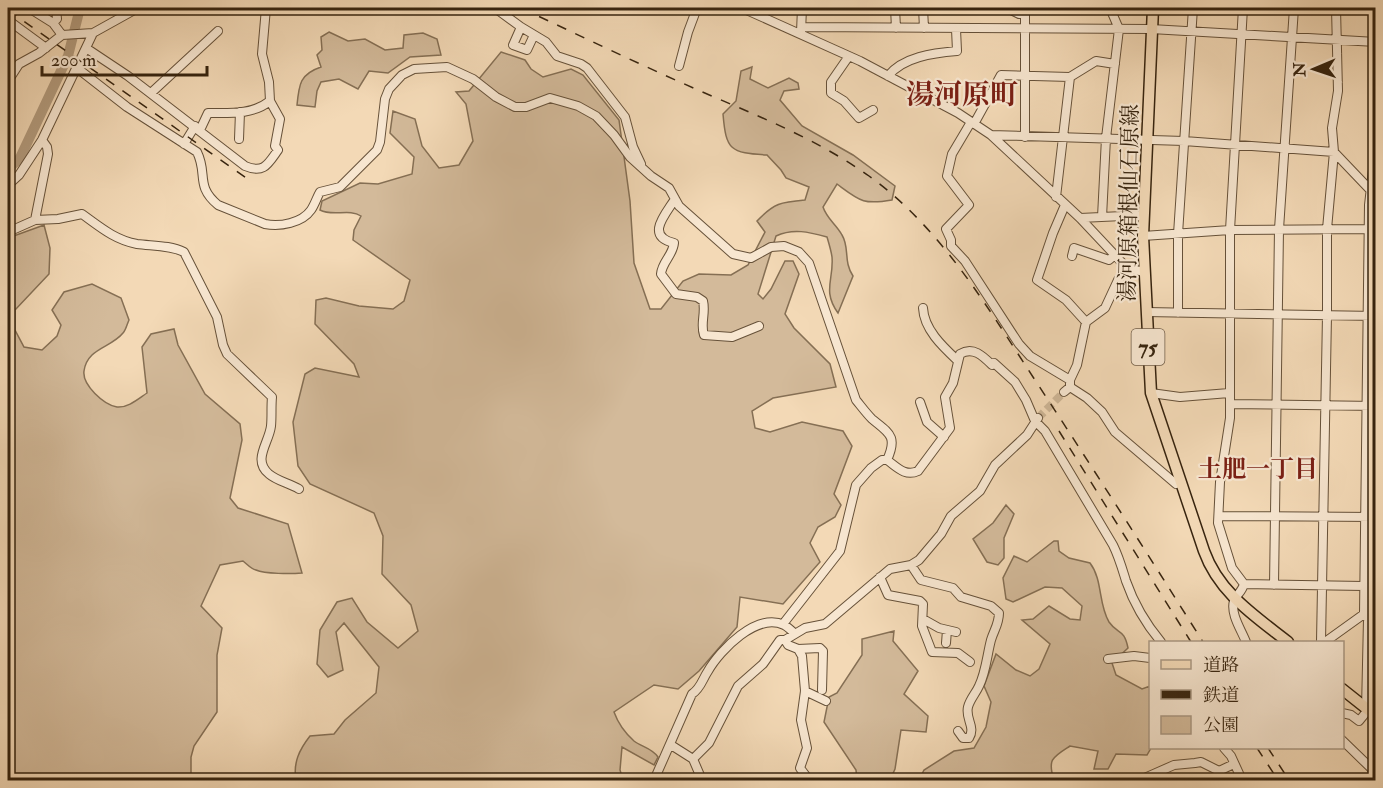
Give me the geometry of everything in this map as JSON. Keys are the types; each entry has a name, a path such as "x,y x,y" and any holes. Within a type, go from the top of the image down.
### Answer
{"main road":[{"name":"湯河原箱根仙石原線","path":"1153,8 1143,236 1151,393 1208,562 1220,583 1235,599 1287,641"},
{"path":"1344,691 1370,712"}],"street":[{"path":"29,8 53,23 64,34"},
{"path":"53,23 57,19 56,8"},
{"path":"8,81 19,64 64,34 93,33 138,8"},
{"path":"153,8 224,8"},
{"path":"86,48 151,93 245,166 258,169 266,167 278,150 275,146 280,119 270,101 269,82 262,54 266,8"},
{"path":"495,8 546,42 557,56 587,68 625,117 633,147 644,170"},
{"path":"679,66 697,8"},
{"path":"742,8 802,30 958,112 991,135 1080,218 1127,268 1144,272"},
{"path":"802,8 802,30"},
{"path":"895,8 896,28"},
{"path":"924,28 925,8"},
{"path":"1007,8 1019,14 1025,11 1025,137"},
{"path":"1102,217 1106,138 1119,28 1110,8"},
{"path":"1178,312 1178,234 1193,8"},
{"path":"1243,8 1230,230 1230,418 1220,482 1218,523 1232,568 1244,584 1243,590 1235,599 1233,610 1246,641"},
{"path":"1274,585 1279,229 1294,8"},
{"path":"1323,641 1327,229 1334,152 1332,128 1338,91 1336,8"},
{"path":"8,20 46,48"},
{"path":"521,27 513,45 527,50 534,35"},
{"path":"802,30 1119,28 1376,42"},
{"path":"888,76 896,67 935,53 957,51 957,29"},
{"path":"151,93 218,31"},
{"path":"8,185 18,175 42,140 93,33"},
{"path":"849,56 831,82 831,93 844,101 860,118 873,110"},
{"path":"1115,64 1096,61 1070,77 1001,75 952,154 947,176 969,205 946,229 951,246 965,261 1019,344 1068,387 1087,398 1102,412 1115,432 1176,484"},
{"path":"77,68 127,107 199,156 205,190 218,205 272,225 292,222 310,211 320,192 340,187 377,150 380,142 383,109 389,89 406,72 440,66 473,79 496,97 515,106 526,107 550,98 578,106 603,122 630,158 669,188 679,206 736,255 751,258 777,245 793,249 804,256 809,263 856,399 866,413 890,432 892,443 887,460"},
{"path":"1056,197 1070,77"},
{"path":"184,144 208,113 240,112 261,108 270,101"},
{"path":"239,139 240,112"},
{"path":"991,135 1147,139 1334,152 1372,193"},
{"path":"35,220 48,154 47,147 42,140"},
{"path":"1344,713 1352,715 1359,721 1370,712 1368,619 1364,614 1364,585 1371,406 1372,316 1369,229 1376,143"},
{"path":"675,199 660,227 660,237 674,243 674,248 661,274 676,294 698,297 704,301 702,328 704,335 732,337 759,326"},
{"path":"1065,205 1037,280 1066,300 1086,322"},
{"path":"8,232 35,220 58,219 82,214 112,236 134,243 177,248 184,252 217,318 227,354 272,397 271,428 260,457 261,464 271,476 299,489"},
{"path":"1080,218 1144,214"},
{"path":"1143,236 1230,230 1369,229"},
{"path":"1072,256 1074,248 1108,260 1115,255"},
{"path":"1068,387 1077,365 1086,322 1105,308 1118,280 1127,268"},
{"path":"923,308 924,317 940,344 957,360"},
{"path":"1146,312 1372,316"},
{"path":"783,624 840,551 856,485 871,468 882,460 887,460 905,473 918,471 950,428 945,397 953,383 957,360 963,351 981,354 995,368 994,363 1015,382 1113,545 1134,600 1160,641"},
{"path":"1151,393 1180,397 1229,393"},
{"path":"920,402 927,422 944,437"},
{"path":"1230,404 1371,406"},
{"path":"693,759 709,743 738,686 763,664 780,640 785,640 805,628 825,624 890,569 910,565 919,560 941,534 951,516 980,491 995,465 1027,435 1037,419"},
{"path":"1219,516 1376,518"},
{"path":"910,565 921,580 953,588 961,597 991,606 999,613 982,680 968,706 967,718 972,733 969,738 963,738 958,731"},
{"path":"880,577 888,595 920,601 923,604 922,626 932,652 958,653 970,662"},
{"path":"1244,584 1364,585"},
{"path":"1324,641 1364,614 1376,614"},
{"path":"923,619 939,628 956,632"},
{"path":"652,780 671,745 692,694 698,690 708,671 726,647 740,634 761,624 783,624 795,634"},
{"path":"946,643 947,630"},
{"path":"785,640 788,645 798,649 820,648 823,651 822,690"},
{"path":"798,649 802,656 801,668 805,691 801,720 807,747 800,768 809,780"},
{"path":"1108,659 1134,656 1149,658"},
{"path":"805,691 826,701"},
{"path":"1344,742 1376,773"},
{"path":"671,745 693,759 702,780"},
{"path":"1225,749 1242,780"},
{"path":"1140,780 1174,765 1201,762 1219,771 1234,764"},
{"path":"1162,780 1164,770"},
{"path":"878,780 889,780"}],"green space":[{"path":"329,32 348,41 365,39 385,50 403,48 404,35 423,33 437,39 441,55 410,57 388,73 369,71 358,89 339,79 321,82 315,107 297,105 302,81 309,73 321,67 317,55 322,50 321,37"},
{"path":"501,52 525,60 531,69 543,77 571,69 583,75 619,120 630,201 634,263 650,309 661,309 683,281 699,274 731,275 748,265 765,232 757,221 778,204 805,200 809,187 786,178 767,155 738,151 728,142 723,114 736,101 741,71 752,67 750,79 768,88 789,78 798,83 799,89 784,91 780,100 802,126 853,155 895,186 892,200 868,202 857,198 837,184 823,207 844,240 848,265 853,276 838,313 831,298 832,257 827,237 795,231 776,236 758,294 763,299 771,289 785,261 793,261 799,274 785,314 794,328 830,364 836,387 773,398 752,411 755,428 770,432 802,422 843,431 852,446 834,494 841,505 835,517 818,527 810,543 820,562 783,604 740,597 737,627 699,671 678,689 654,685 614,712 631,738 658,757 654,765 622,747 620,770 623,780 296,780 295,768 298,757 310,736 334,734 345,720 376,693 379,667 344,623 336,632 343,670 328,677 317,664 320,630 337,602 352,598 367,622 398,648 418,631 411,605 382,574 383,536 374,513 310,484 298,466 293,422 305,374 315,368 359,377 354,364 315,324 316,300 326,298 359,306 393,309 404,301 410,280 353,240 354,230 361,216 351,213 325,212 320,210 322,201 360,183 378,184 412,174 414,157 390,133 393,111 415,119 422,146 439,168 459,165 473,141 466,104 456,92 469,91"},
{"path":"44,225 50,248 49,274 15,310 15,330 24,347 42,350 57,336 61,325 52,310 64,292 92,284 121,298 129,320 125,330 118,338 90,357 86,363 84,376 95,394 112,405 121,407 133,403 147,393 142,347 151,334 174,329 178,345 205,394 240,424 242,440 230,498 238,508 288,524 302,573 260,571 252,569 243,561 220,565 201,606 222,628 217,655 217,712 194,746 191,757 191,780 8,780 8,238"},
{"path":"1006,505 1014,514 1004,538 1004,558 998,565 987,562 973,539 993,523"},
{"path":"1054,541 1058,541 1059,551 1069,558 1090,563 1097,577 1103,608 1109,622 1125,637 1128,648 1112,663 1116,675 1142,689 1149,686 1150,749 1147,755 1116,754 1108,769 1094,769 1098,751 1070,746 1053,759 1051,767 1054,780 919,780 924,770 954,751 974,748 986,727 991,702 984,686 996,654 1016,670 1030,676 1039,669 1050,644 1022,620 1033,619 1049,606 1070,619 1080,620 1082,606 1062,588 1045,587 1013,602 1006,599 1003,578 1014,556 1027,562"},
{"path":"894,631 893,641 918,671 904,694 928,716 926,732 901,730 895,769 890,780 857,780 856,770 824,722 829,697 837,693 862,655 862,639"}],"waterway":[{"path":"8,169 20,158 68,56 80,8"}],"tunnel":[{"path":"1038,418 1064,392"}],"railway":[{"path":"521,8 813,142 851,164 895,196 940,243 998,322 1202,641"},
{"path":"8,10 252,182"},
{"path":"1059,431 1190,641"},
{"path":"1258,749 1278,780"},
{"path":"1269,749 1289,780"}],"district":[{"name":"湯河原町","path":"962,94"},
{"name":"土肥一丁目","path":"1258,469"}]}
